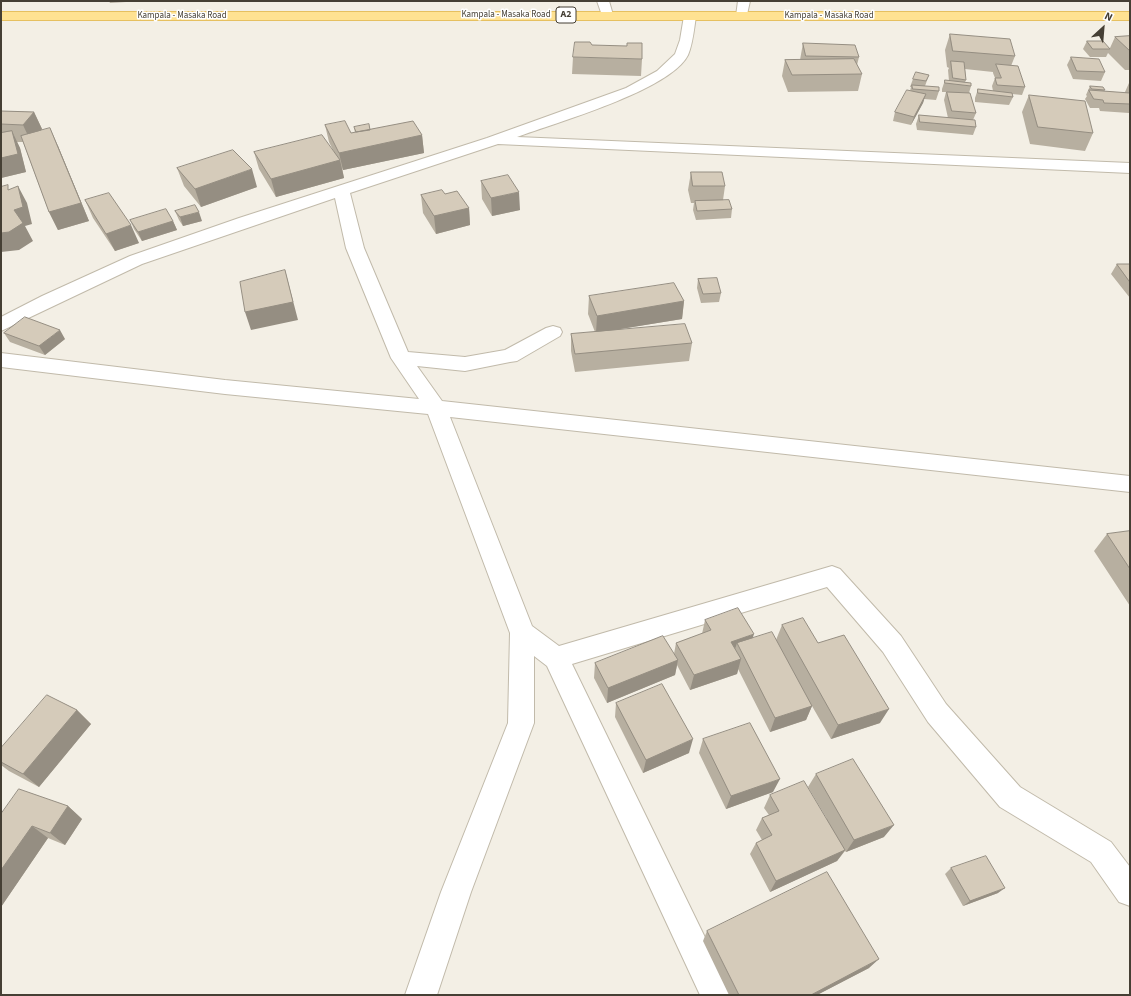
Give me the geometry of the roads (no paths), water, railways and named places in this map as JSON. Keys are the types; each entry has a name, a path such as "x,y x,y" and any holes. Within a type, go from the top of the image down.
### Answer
{"main road":[{"name":"Kampala - Masaka Road","path":"1,16 1130,16"}],"street":[{"path":"603,1 607,15"},
{"path":"742,16 744,1"},
{"path":"1,325 48,300 136,260 492,140 631,91 662,74 681,55 686,40 690,16"},
{"path":"492,140 1130,168"},
{"path":"342,191 355,248 401,358 436,408 522,633 521,723 456,892 421,995"},
{"path":"401,358 465,364 510,356 553,332"},
{"path":"1,360 225,387 436,408 1130,484"},
{"path":"556,658 832,576 892,644 937,713 1010,797 1101,852 1130,891"},
{"path":"522,633 556,658 717,995"}]}
